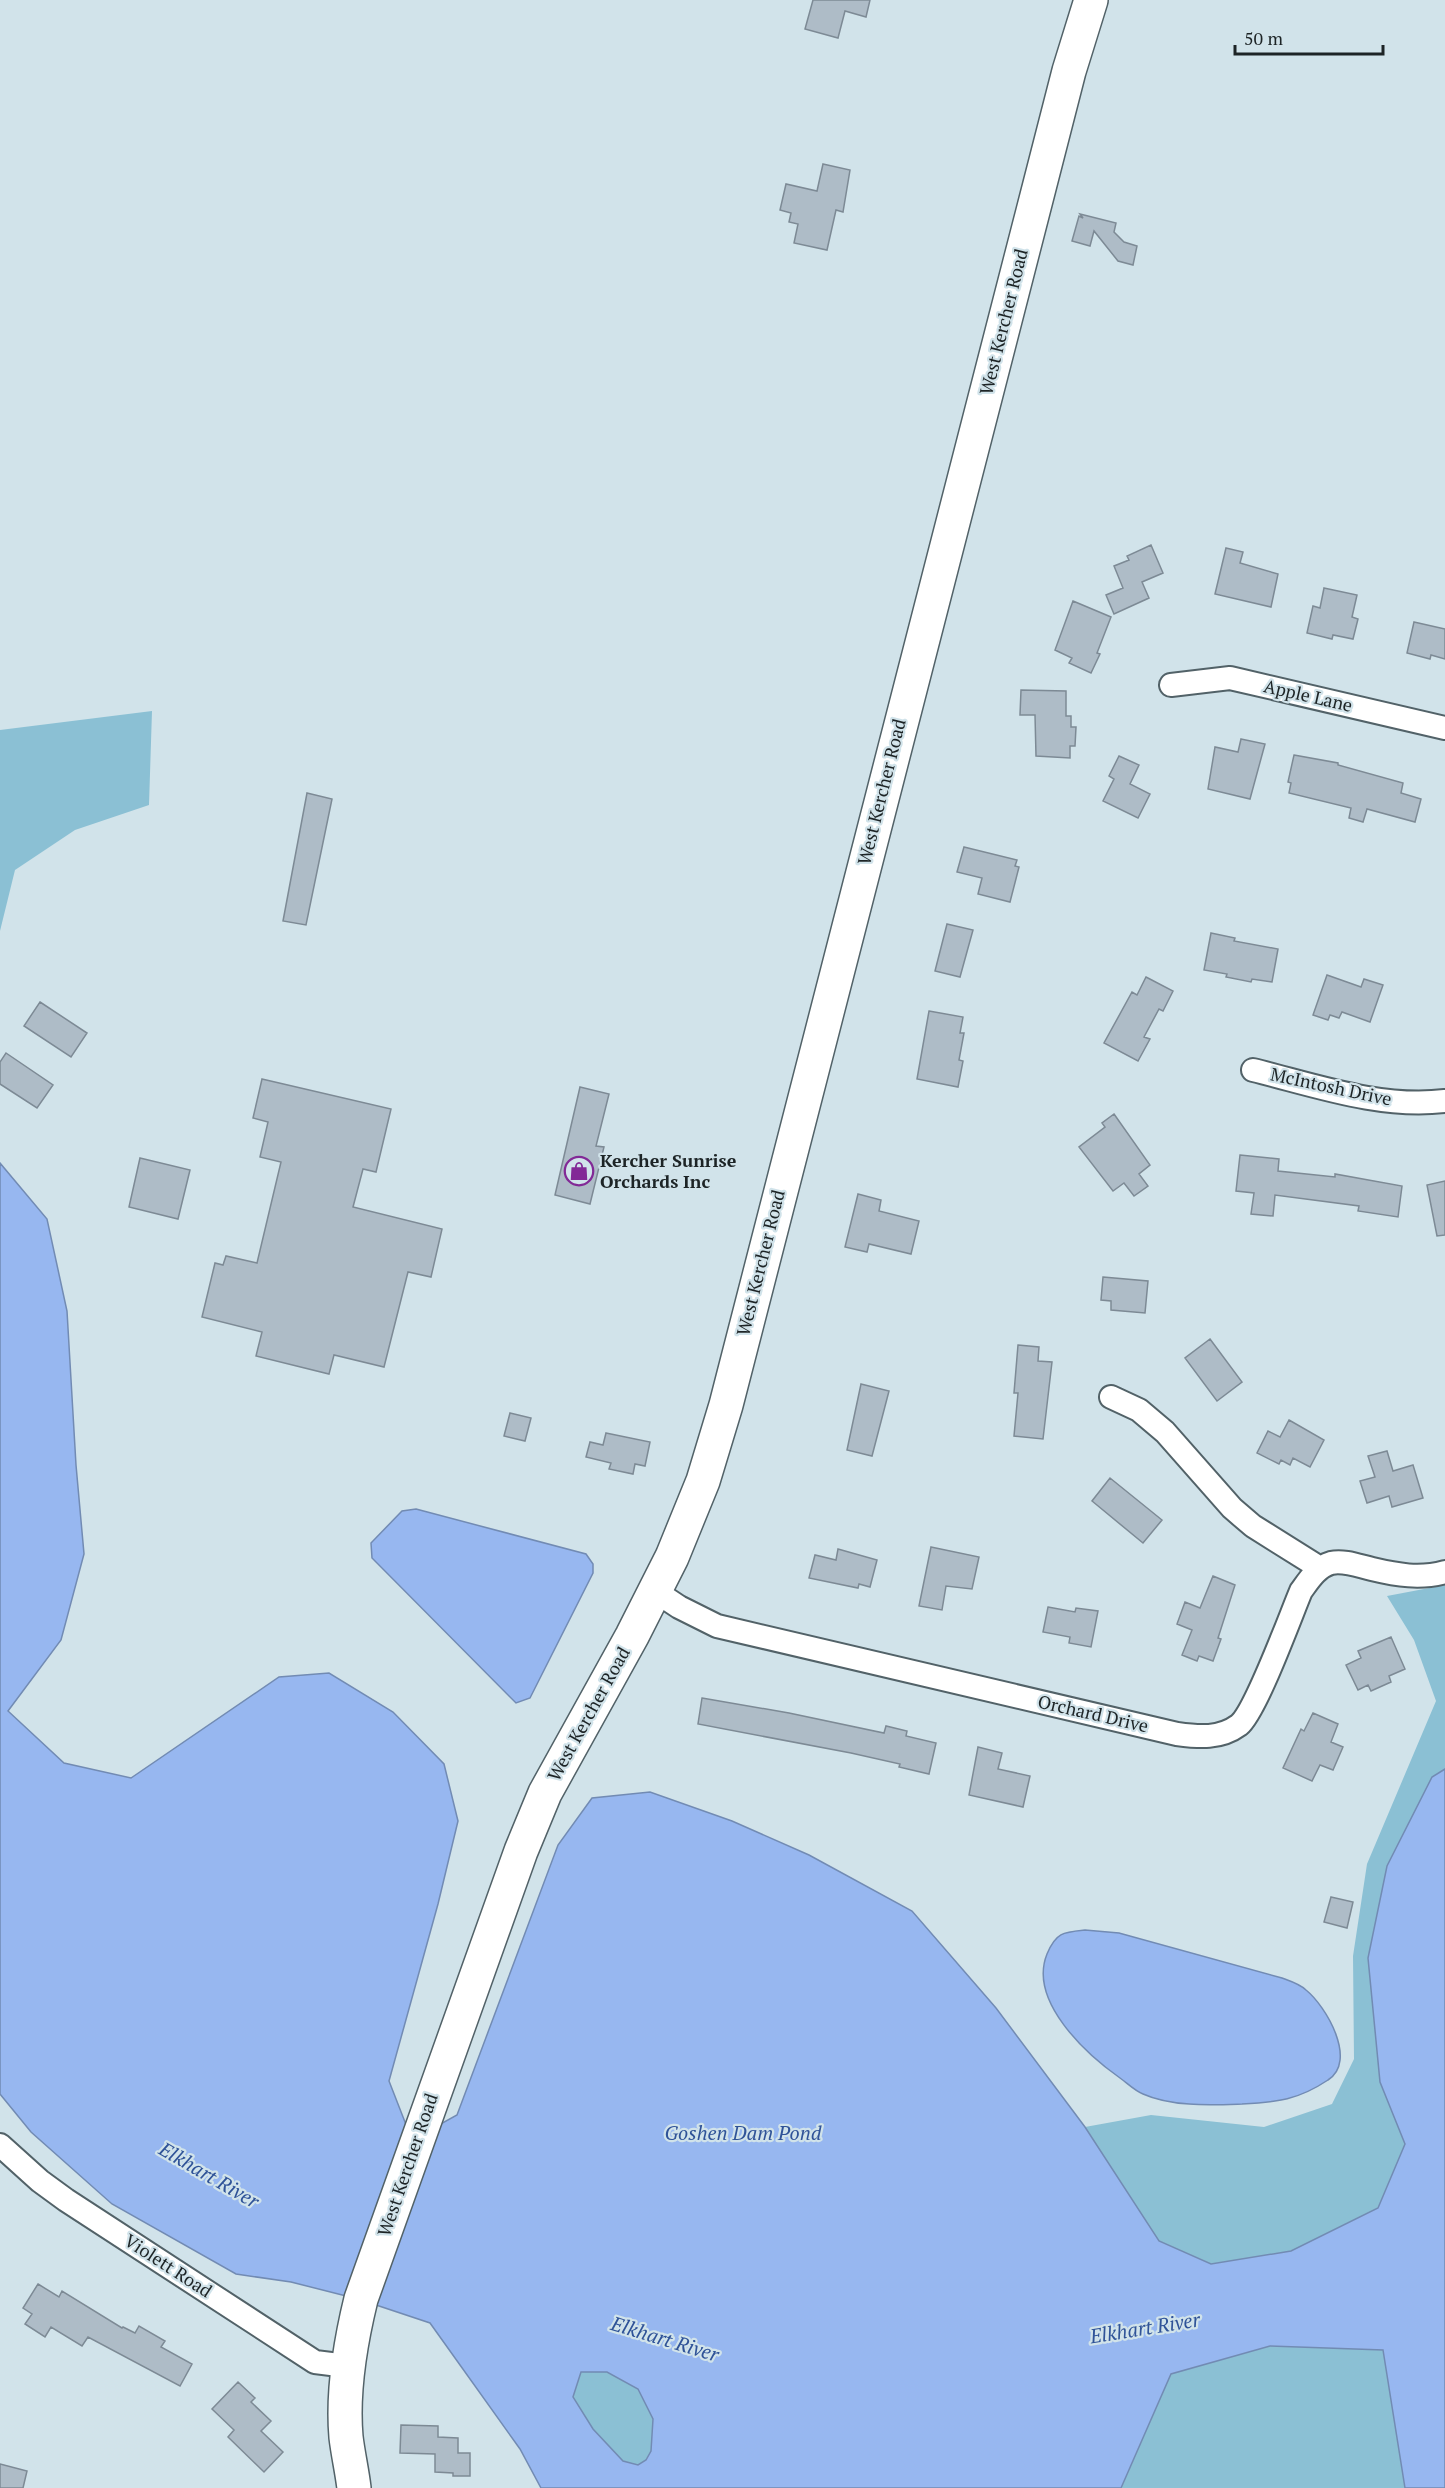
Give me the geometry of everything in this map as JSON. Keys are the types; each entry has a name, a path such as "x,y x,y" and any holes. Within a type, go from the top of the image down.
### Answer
{"main road":[{"name":"West Kercher Road","path":"354,2488 346,2436 347,2366 361,2299 501,1903 545,1793 655,1591 692,1512 726,1405 1041,178 1091,0"}],"street":[{"name":"Apple Lane","path":"1171,685 1230,678 1445,728"},
{"name":"McIntosh Drive","path":"1253,1070 1363,1096 1401,1102 1445,1101"},
{"path":"1111,1397 1139,1410 1166,1432 1232,1508 1253,1526 1320,1568 1332,1563 1345,1562 1407,1576 1429,1577 1445,1572"},
{"name":"Orchard Drive","path":"655,1591 679,1607 717,1626 1177,1734 1202,1737 1221,1735 1240,1724 1253,1705 1301,1591 1320,1568"},
{"name":"Violett Road","path":"0,2145 40,2181 66,2200 315,2362 347,2366"}],"shaded area":[{"path":"152,711 149,805 75,830 15,870 0,931 0,730"},
{"path":"1445,1585 1445,1769 1432,1778 1380,2082 1406,2144 1378,2208 1291,2251 1211,2264 1159,2241 1085,2127 1151,2115 1264,2127 1332,2104 1354,2059 1353,1956 1367,1864 1436,1701 1414,1640 1387,1596"},
{"path":"1270,2346 1383,2350 1405,2488 1121,2488 1171,2374"},
{"path":"581,2372 607,2372 638,2389 653,2419 651,2451 646,2460 638,2465 623,2461 593,2429 573,2397"}],"water":[{"name":"Goshen Dam Pond","path":"0,1163 47,1219 67,1311 84,1554 61,1640 8,1711 64,1763 131,1778 279,1677 329,1673 393,1712 444,1764 458,1821 438,1904 389,2081 412,2140 457,2115 558,1845 592,1798 650,1792 732,1821 809,1855 912,1911 996,2008 1085,2127 1159,2241 1211,2264 1291,2251 1378,2208 1405,2144 1380,2082 1368,1958 1387,1866 1432,1777 1445,1769 1445,2488 1405,2488 1383,2350 1270,2346 1171,2374 1121,2488 541,2488 520,2449 430,2323 358,2299 291,2282 236,2274 112,2204 31,2132 0,2094","holes":["581,2372 607,2372 638,2389 653,2419 651,2451 646,2460 638,2465 623,2461 593,2429 573,2397"]},
{"path":"416,1509 586,1554 593,1564 593,1573 530,1698 516,1703 372,1558 371,1543 402,1511"},
{"path":"1085,1930 1119,1933 1282,1978 1301,1986 1322,2008 1336,2034 1340,2060 1336,2071 1328,2080 1307,2092 1287,2099 1266,2102 1192,2104 1166,2101 1140,2093 1106,2068 1077,2041 1053,2008 1046,1990 1043,1972 1047,1954 1054,1941 1062,1934"}],"building":[{"path":"813,0 870,0 866,17 845,11 838,38 805,29"},
{"path":"823,164 850,170 843,212 836,210 827,250 794,243 798,224 789,222 791,213 780,210 786,184 817,191"},
{"path":"1080,214 1116,223 1114,232 1124,242 1137,246 1133,265 1118,261 1094,231 1090,246 1072,241 1079,216 1083,218"},
{"path":"1151,545 1163,573 1142,582 1149,598 1114,614 1106,595 1123,588 1114,566 1129,560 1127,556"},
{"path":"1226,548 1243,552 1240,563 1278,574 1271,607 1215,594"},
{"path":"1324,588 1357,595 1352,617 1358,619 1353,639 1333,635 1332,639 1307,633 1313,606 1320,608"},
{"path":"1073,601 1111,617 1097,653 1100,654 1091,673 1069,663 1072,658 1055,650"},
{"path":"1414,622 1445,629 1445,659 1431,655 1430,659 1407,653"},
{"path":"1021,690 1066,691 1066,716 1071,716 1071,727 1076,727 1075,746 1070,746 1070,758 1036,756 1035,715 1020,715"},
{"path":"1241,739 1265,744 1250,799 1208,789 1215,747 1238,752"},
{"path":"1294,755 1338,763 1338,765 1403,783 1401,793 1421,799 1415,822 1367,809 1363,822 1349,818 1351,808 1289,793 1291,783 1288,782"},
{"path":"1119,756 1139,765 1130,784 1150,794 1138,818 1103,801 1114,779 1109,776"},
{"path":"307,793 332,799 306,925 283,921"},
{"path":"964,847 1017,860 1015,866 1019,867 1010,902 978,894 982,878 957,872"},
{"path":"947,924 973,930 960,977 935,971"},
{"path":"1211,933 1235,938 1234,941 1278,949 1272,982 1252,979 1251,982 1226,977 1227,974 1204,970"},
{"path":"1327,975 1361,987 1364,979 1383,985 1370,1022 1342,1012 1339,1018 1330,1015 1328,1020 1313,1015"},
{"path":"1146,977 1173,991 1163,1011 1159,1009 1144,1037 1150,1039 1138,1061 1104,1043 1132,992 1137,995"},
{"path":"40,1002 87,1033 71,1057 24,1026"},
{"path":"929,1011 963,1017 960,1033 964,1033 959,1060 963,1061 958,1087 917,1079"},
{"path":"6,1053 53,1085 37,1108 0,1084 0,1062"},
{"path":"262,1079 391,1109 376,1172 363,1169 353,1207 442,1229 431,1277 408,1272 384,1367 334,1355 329,1374 256,1356 262,1332 202,1317 215,1263 223,1265 226,1256 257,1263 281,1162 260,1157 268,1122 253,1118"},
{"path":"580,1087 609,1094 596,1146 604,1147 590,1204 555,1195"},
{"path":"1114,1114 1150,1165 1139,1174 1148,1186 1134,1196 1124,1183 1113,1191 1079,1147 1105,1127 1102,1123"},
{"path":"1240,1155 1279,1159 1278,1171 1335,1177 1335,1174 1402,1186 1398,1217 1358,1211 1359,1206 1275,1195 1273,1216 1251,1214 1254,1193 1236,1191"},
{"path":"140,1158 190,1170 178,1219 129,1207"},
{"path":"1445,1181 1445,1235 1437,1236 1427,1185"},
{"path":"858,1194 881,1200 879,1211 919,1221 911,1254 869,1244 867,1252 845,1247"},
{"path":"1103,1277 1148,1281 1145,1313 1111,1310 1111,1301 1101,1300"},
{"path":"1210,1339 1242,1382 1217,1401 1185,1358"},
{"path":"1018,1345 1039,1347 1038,1361 1052,1362 1043,1439 1014,1436 1018,1393 1014,1393"},
{"path":"861,1384 889,1391 872,1456 847,1450"},
{"path":"510,1413 531,1418 525,1441 504,1436"},
{"path":"1289,1420 1324,1440 1310,1467 1293,1458 1290,1465 1281,1460 1279,1464 1257,1453 1268,1431 1280,1437"},
{"path":"606,1433 650,1442 645,1466 635,1464 633,1474 609,1469 611,1463 586,1457 590,1442 603,1445"},
{"path":"1387,1451 1393,1471 1413,1465 1423,1498 1392,1507 1389,1496 1367,1503 1360,1481 1375,1477 1368,1456"},
{"path":"1110,1478 1162,1520 1143,1543 1092,1501"},
{"path":"931,1547 979,1557 972,1589 946,1586 942,1610 919,1606"},
{"path":"838,1549 877,1560 870,1587 859,1584 858,1588 809,1578 815,1555 836,1560"},
{"path":"1213,1576 1235,1585 1213,1661 1199,1656 1197,1661 1182,1655 1192,1630 1177,1624 1185,1602 1200,1608"},
{"path":"1048,1607 1075,1612 1076,1608 1098,1611 1091,1647 1069,1643 1070,1637 1043,1632"},
{"path":"1391,1637 1405,1669 1389,1676 1391,1682 1371,1691 1368,1685 1358,1690 1346,1665 1361,1658 1358,1651"},
{"path":"702,1698 884,1733 886,1726 907,1731 906,1736 936,1743 929,1774 899,1767 900,1764 851,1753 698,1724"},
{"path":"1313,1713 1338,1724 1331,1742 1343,1747 1333,1770 1320,1765 1312,1781 1283,1768 1301,1729 1304,1731"},
{"path":"978,1747 1002,1753 998,1769 1030,1776 1023,1807 969,1795"},
{"path":"1331,1897 1353,1902 1347,1928 1324,1922"},
{"path":"38,2284 59,2297 62,2291 122,2328 135,2333 139,2326 165,2341 161,2347 192,2364 180,2386 88,2337 82,2346 51,2327 45,2337 25,2324 32,2314 23,2308"},
{"path":"238,2382 255,2398 251,2402 271,2421 261,2431 283,2452 264,2472 228,2437 234,2430 212,2409"},
{"path":"401,2425 438,2426 438,2437 458,2438 458,2453 470,2453 470,2476 453,2476 453,2473 435,2472 435,2454 400,2453"},
{"path":"0,2464 27,2471 23,2488 0,2488"}],"place":[{"name":"Kercher Sunrise Orchards Inc","path":"579,1171"}],"water label":[{"name":"Elkhart River","path":"209,2175"},
{"name":"Elkhart River","path":"1145,2328"},
{"name":"Elkhart River","path":"665,2339"}]}
